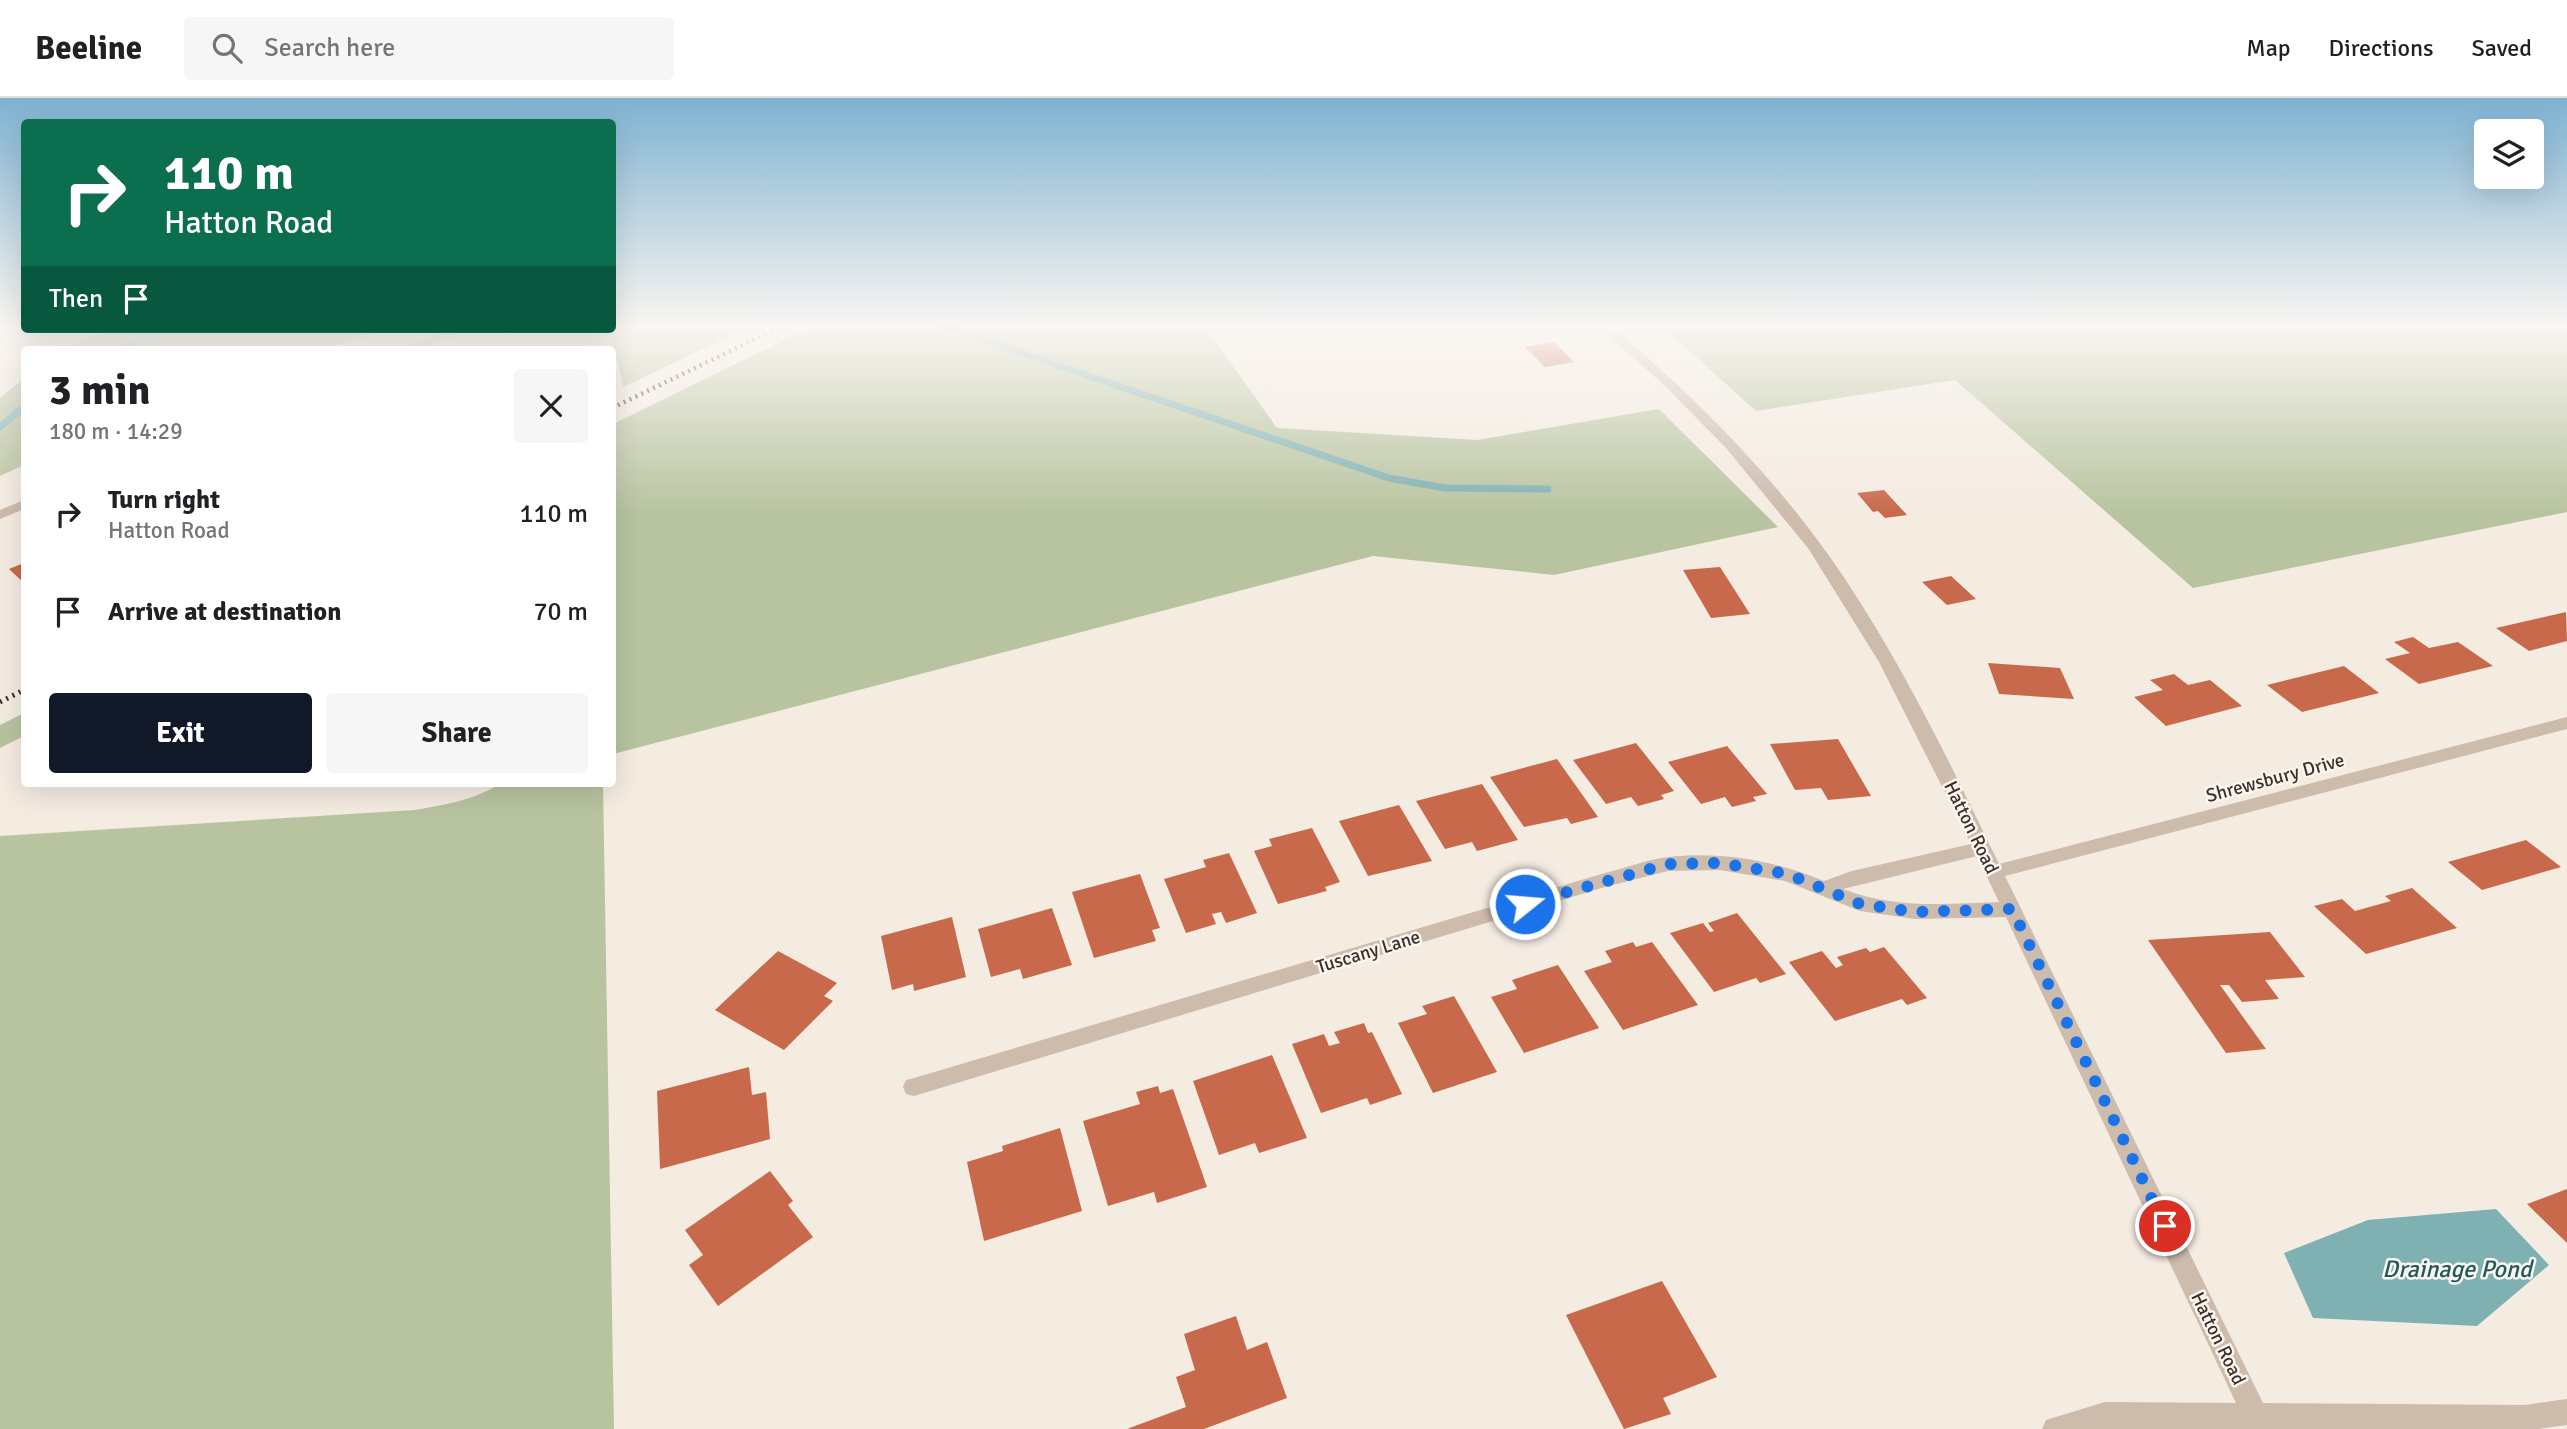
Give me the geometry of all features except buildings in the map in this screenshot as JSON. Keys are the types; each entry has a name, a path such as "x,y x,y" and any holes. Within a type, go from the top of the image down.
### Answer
{"street":[{"name":"Hatton Road","path":"1672,389 1709,423 1808,537 1877,643 1994,872 2259,1423"},
{"path":"0,514 21,505"},
{"name":"Shrewsbury Drive","path":"1994,872 2567,723"},
{"path":"1826,888 1852,878 1982,848"},
{"name":"Tuscany Lane","path":"914,1087 1668,864 1720,863 1788,874 1860,904 1915,912 2012,909"},
{"path":"2055,1429 2105,1415 2259,1423 2525,1418 2567,1412"}],"green space":[{"path":"11,389 21,389 21,466 0,476 0,398"},
{"path":"684,389 1249,389 1277,428 1477,440 1659,409 1778,527 1554,575 1373,556 616,753 616,423"},
{"path":"1732,389 1896,389 1756,411"},
{"path":"1965,389 2567,389 2567,512 2193,588"},
{"path":"21,714 21,738 0,748 0,725"},
{"path":"495,787 603,787 614,1429 0,1429 0,836 415,810 448,804"}],"water":[{"name":"Drainage Pond","path":"2496,1209 2549,1265 2477,1326 2313,1318 2284,1253 2368,1220"}],"waterway":[{"path":"1128,389 1389,478 1445,488 1548,489"},
{"path":"0,427 21,410"}],"railway":[{"path":"616,406 651,389"},
{"path":"0,702 21,692"}],"route":[{"path":"1525,904 1668,864 1720,863 1788,874 1860,904 1915,912 2012,909 2165,1226"}]}
